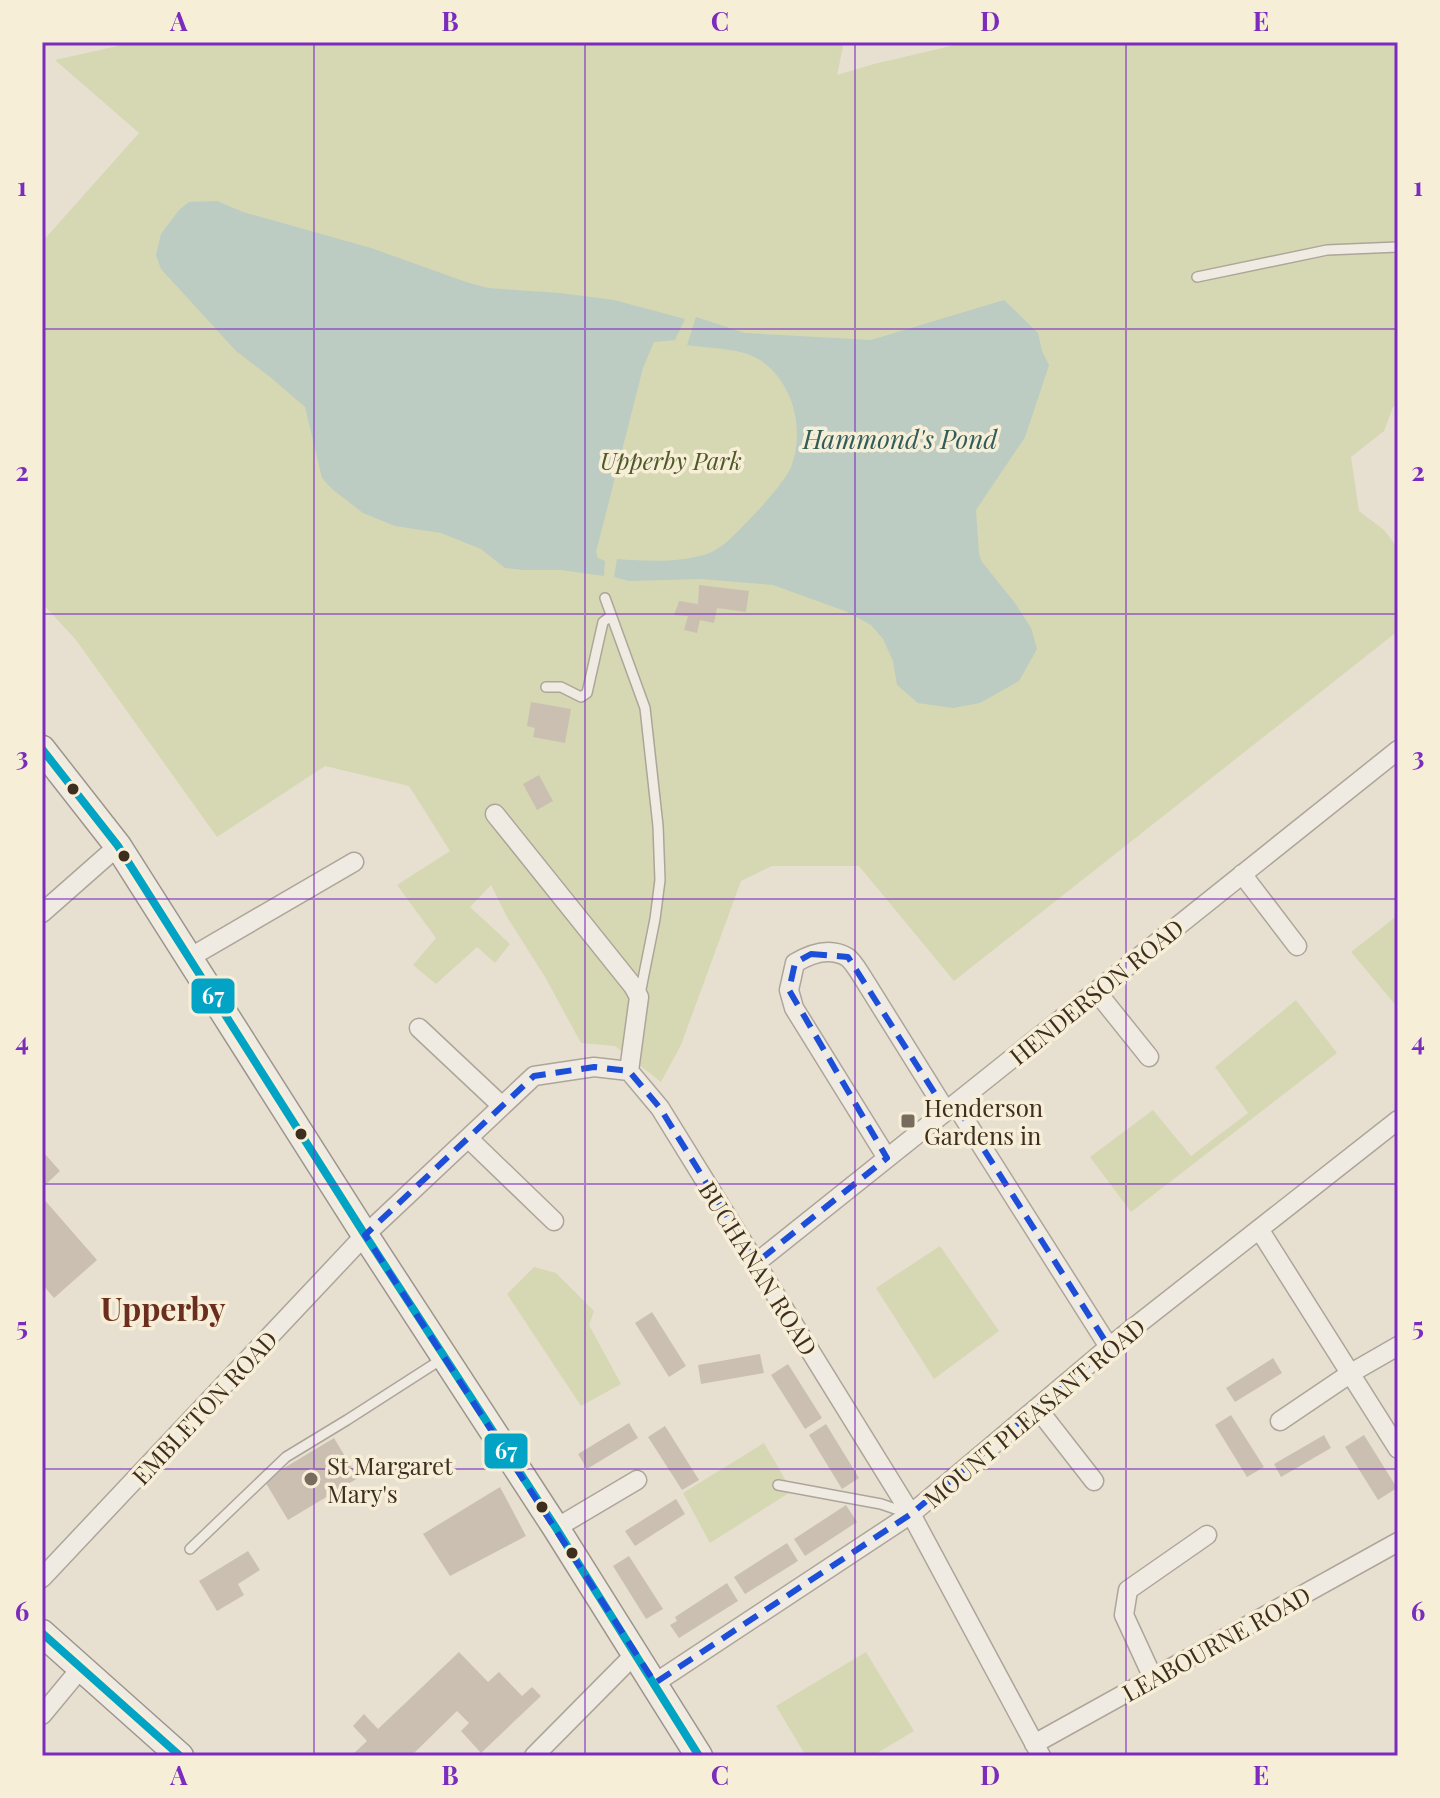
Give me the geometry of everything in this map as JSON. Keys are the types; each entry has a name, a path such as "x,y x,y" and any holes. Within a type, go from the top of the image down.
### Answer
{"street":[{"path":"42,749 118,846 699,1756"},
{"name":"HENDERSON ROAD","path":"756,1263 1398,750"},
{"path":"365,1235 534,1076 594,1067 629,1071 639,997 495,814"},
{"path":"42,913 118,846"},
{"path":"189,958 354,862"},
{"path":"1242,874 1297,946"},
{"path":"887,1158 794,1008 789,990 795,963 811,954 830,953 848,957 1109,1347"},
{"path":"1096,991 1149,1057"},
{"path":"419,1028 502,1106"},
{"name":"BUCHANAN ROAD","path":"629,1071 660,1108 911,1514 1038,1750"},
{"name":"MOUNT PLEASANT ROAD","path":"655,1683 911,1514 1109,1347 1398,1120"},
{"path":"468,1138 554,1221"},
{"path":"1259,1229 1398,1449"},
{"name":"EMBLETON ROAD","path":"42,1578 365,1235"},
{"path":"1280,1421 1351,1373 1398,1346"},
{"path":"1037,1408 1094,1481"},
{"path":"556,1528 637,1480"},
{"path":"1153,1678 1124,1615 1128,1590 1207,1535"},
{"name":"LEABOURNE ROAD","path":"1038,1750 1153,1678 1398,1542"},
{"path":"42,1633 180,1756"},
{"path":"534,1756 636,1653"},
{"path":"42,1715 81,1668"}],"lane":[{"path":"1197,277 1327,250 1398,247"},
{"path":"605,598 645,708 658,826 660,880 639,997"},
{"path":"546,687 561,687 581,697 587,693 603,622 611,616"},
{"path":"190,1549 286,1457 445,1357"},
{"path":"778,1485 881,1504 911,1514"}],"highlighted area":[{"path":"811,954 848,957 946,1111 955,1104 1109,1347 911,1514 655,1683 365,1235 534,1076 594,1067 629,1071 660,1108 756,1263 887,1158 789,990 795,963"}],"green space":[{"name":"Upperby Park","path":"135,42 844,42 837,75 968,42 1398,42 1398,404 1393,407 1384,431 1351,457 1359,511 1384,530 1398,548 1398,631 954,981 859,866 772,866 741,881 681,1045 661,1082 615,1046 581,1043 491,885 470,907 510,944 495,963 477,947 436,984 413,965 436,938 397,885 450,851 409,786 325,766 217,837 76,640 42,603 42,242 139,133 55,60"},
{"path":"1398,915 1398,1008 1351,952"},
{"path":"1296,1000 1337,1053 1131,1212 1090,1157 1153,1110 1191,1156 1248,1113 1215,1067"},
{"path":"940,1246 999,1331 934,1379 876,1288"},
{"path":"534,1267 556,1273 594,1311 589,1325 621,1384 581,1406 507,1294"},
{"path":"764,1443 792,1491 710,1543 683,1493"},
{"path":"866,1652 914,1731 872,1756 806,1756 776,1706"}],"water":[{"path":"217,201 243,212 371,248 488,288 614,300 685,319 675,340 654,342 643,368 596,552 598,558 605,561 604,576 561,570 505,568 481,549 441,533 395,526 363,513 332,489 322,478 305,407 236,351 161,269 156,255 161,234 179,210 189,202"},
{"name":"Hammond's Pond","path":"1004,300 1038,333 1049,365 1025,437 976,510 982,562 1031,628 1037,649 1019,681 980,703 953,708 918,703 897,685 893,661 883,639 871,625 845,611 773,585 701,579 629,581 614,577 617,559 674,560 696,557 718,549 763,504 791,467 797,439 796,424 794,410 782,383 755,357 736,351 687,345 696,317 745,333 871,340"}],"building":[{"path":"699,585 749,591 746,612 717,608 714,623 700,620 697,633 684,630 688,616 674,615 679,601 698,604"},
{"path":"531,702 571,709 565,743 533,737 535,728 527,726"},
{"path":"539,775 553,801 537,810 523,784"},
{"path":"42,1154 60,1171 42,1188"},
{"path":"42,1197 97,1260 54,1298 42,1284"},
{"path":"652,1312 686,1366 669,1377 635,1323"},
{"path":"760,1354 764,1373 701,1384 698,1365"},
{"path":"1273,1358 1282,1373 1235,1402 1226,1388"},
{"path":"788,1364 822,1418 805,1429 771,1375"},
{"path":"1231,1415 1264,1467 1247,1477 1215,1425"},
{"path":"629,1423 638,1438 587,1469 578,1454"},
{"path":"826,1424 859,1478 842,1489 809,1435"},
{"path":"665,1426 699,1480 682,1490 648,1437"},
{"path":"1324,1435 1331,1448 1281,1477 1274,1464"},
{"path":"1364,1435 1397,1488 1378,1500 1345,1447"},
{"name":"St Margaret Mary's","path":"334,1438 358,1478 288,1520 264,1480"},
{"path":"500,1487 526,1536 450,1576 423,1534"},
{"path":"676,1499 685,1514 635,1546 625,1531"},
{"path":"846,1505 857,1522 805,1556 794,1539"},
{"path":"787,1543 798,1561 745,1594 734,1577"},
{"path":"248,1551 260,1570 238,1584 244,1595 217,1611 199,1581"},
{"path":"629,1556 663,1609 646,1619 613,1566"},
{"path":"727,1583 738,1601 679,1638 670,1625 677,1621 675,1617"},
{"path":"459,1652 488,1682 499,1672 522,1696 532,1687 541,1696 481,1753 461,1731 469,1723 457,1711 411,1756 351,1756 367,1741 353,1726 364,1714 378,1729"}],"transit line":[{"name":"67","path":"42,749 118,846 699,1756"},
{"name":"67","path":"42,1633 180,1756"}],"place":[{"name":"Henderson Gardens in","path":"908,1121"},
{"name":"St Margaret Mary's","path":"311,1479"}],"district":[{"name":"Upperby","path":"163,1307"}]}
